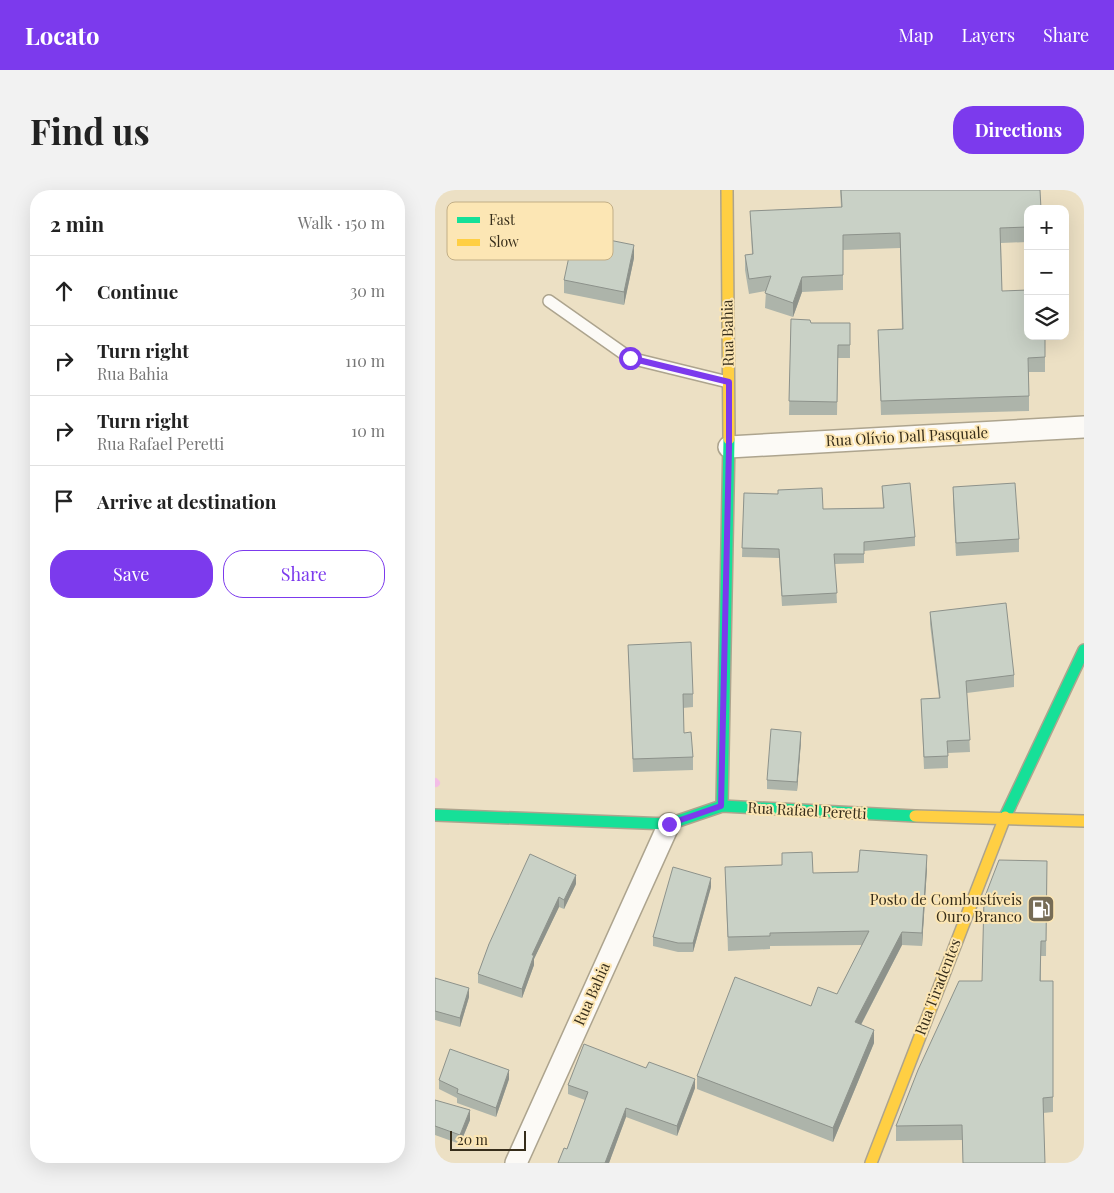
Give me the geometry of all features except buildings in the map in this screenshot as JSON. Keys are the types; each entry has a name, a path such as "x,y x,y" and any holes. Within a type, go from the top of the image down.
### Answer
{"street":[{"name":"Rua Bahia","path":"721,806 729,447 727,190"},
{"name":"Rua Olívio Dall Pasquale","path":"729,447 1084,427"},
{"name":"Rua Tiradentes","path":"871,1163 1003,820 1084,650"},
{"name":"Rua Rafael Peretti","path":"435,815 669,824 721,806 1003,820 1084,821"},
{"name":"Rua Bahia","path":"516,1163 669,824"}],"lane":[{"path":"549,301 630,358 729,382"}],"traffic: fast":[{"path":"722,806 729,439"},
{"path":"1005,817 1084,650"},
{"path":"435,815 669,824 722,806 915,816"}],"traffic: slow":[{"path":"727,190 729,439"},
{"path":"915,816 1084,821"},
{"path":"871,1163 1005,817"}],"place":[{"name":"Posto de Combustíveis Ouro Branco","path":"1041,909"}],"route":[{"path":"630,358 729,382 721,806 669,824"}]}
